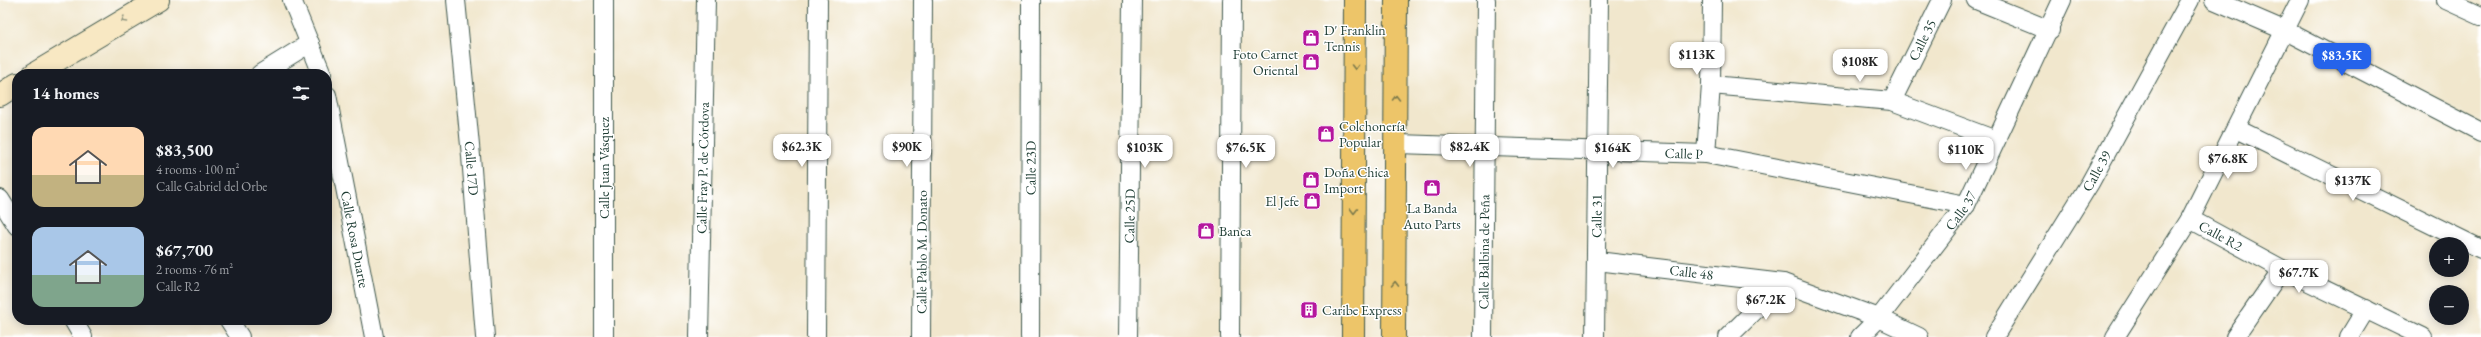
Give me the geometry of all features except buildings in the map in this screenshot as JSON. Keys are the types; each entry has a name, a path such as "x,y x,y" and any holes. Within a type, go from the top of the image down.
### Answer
{"main road":[{"path":"42,69 158,0"},
{"path":"1353,337 1355,0"},
{"path":"1394,337 1397,144 1396,0"},
{"path":"0,95 12,87"}],"street":[{"path":"292,0 320,69"},
{"name":"Calle 17D","path":"456,0 471,156 485,337"},
{"name":"Calle Juan Vásquez","path":"604,0 604,337"},
{"name":"Calle Fray P. de Córdova","path":"699,337 706,0"},
{"path":"816,337 818,0"},
{"name":"Calle Pablo M. Donato","path":"921,337 923,0"},
{"name":"Calle 23D","path":"1030,337 1031,0"},
{"name":"Calle 25D","path":"1128,337 1132,0"},
{"path":"1230,337 1232,0"},
{"name":"Calle Balbina de Peña","path":"1483,337 1486,148 1486,0"},
{"name":"Calle 31","path":"1595,337 1599,150 1599,0"},
{"path":"1706,154 1712,85 1712,0"},
{"name":"Calle 35","path":"1892,101 1942,0"},
{"path":"1976,0 2050,30"},
{"name":"Calle 37","path":"1860,337 1879,318 1966,205 2050,30 2062,0"},
{"name":"Calle 39","path":"1994,337 2090,183 2190,0"},
{"path":"2214,0 2286,31 2481,132"},
{"path":"2115,337 2190,219 2237,129 2300,0"},
{"path":"2446,0 2481,16"},
{"path":"268,69 310,43"},
{"path":"1712,85 1892,101 1996,140"},
{"name":"Calle Rosa Duarte","path":"332,121 374,337"},
{"path":"2237,129 2481,249"},
{"name":"Calle P","path":"1397,144 1706,154 1966,205"},
{"path":"0,199 12,217"},
{"name":"Calle R2","path":"2190,219 2282,269 2423,337"},
{"name":"Calle 48","path":"1597,261 1783,283 1879,318 1919,337"},
{"path":"2235,337 2282,269"},
{"path":"1728,337 1783,283"},
{"path":"2349,337 2366,309"},
{"path":"76,325 83,337"},
{"path":"232,325 240,337"}],"place":[{"name":"D' Franklin Tennis","path":"1311,38"},
{"name":"Foto Carnet Oriental","path":"1311,62"},
{"name":"Colchonería Popular","path":"1326,134"},
{"name":"Doña Chica Import","path":"1311,180"},
{"name":"La Banda Auto Parts","path":"1432,188"},
{"name":"El Jefe","path":"1312,201"},
{"name":"Banca","path":"1206,231"},
{"name":"Caribe Express","path":"1309,310"}]}
